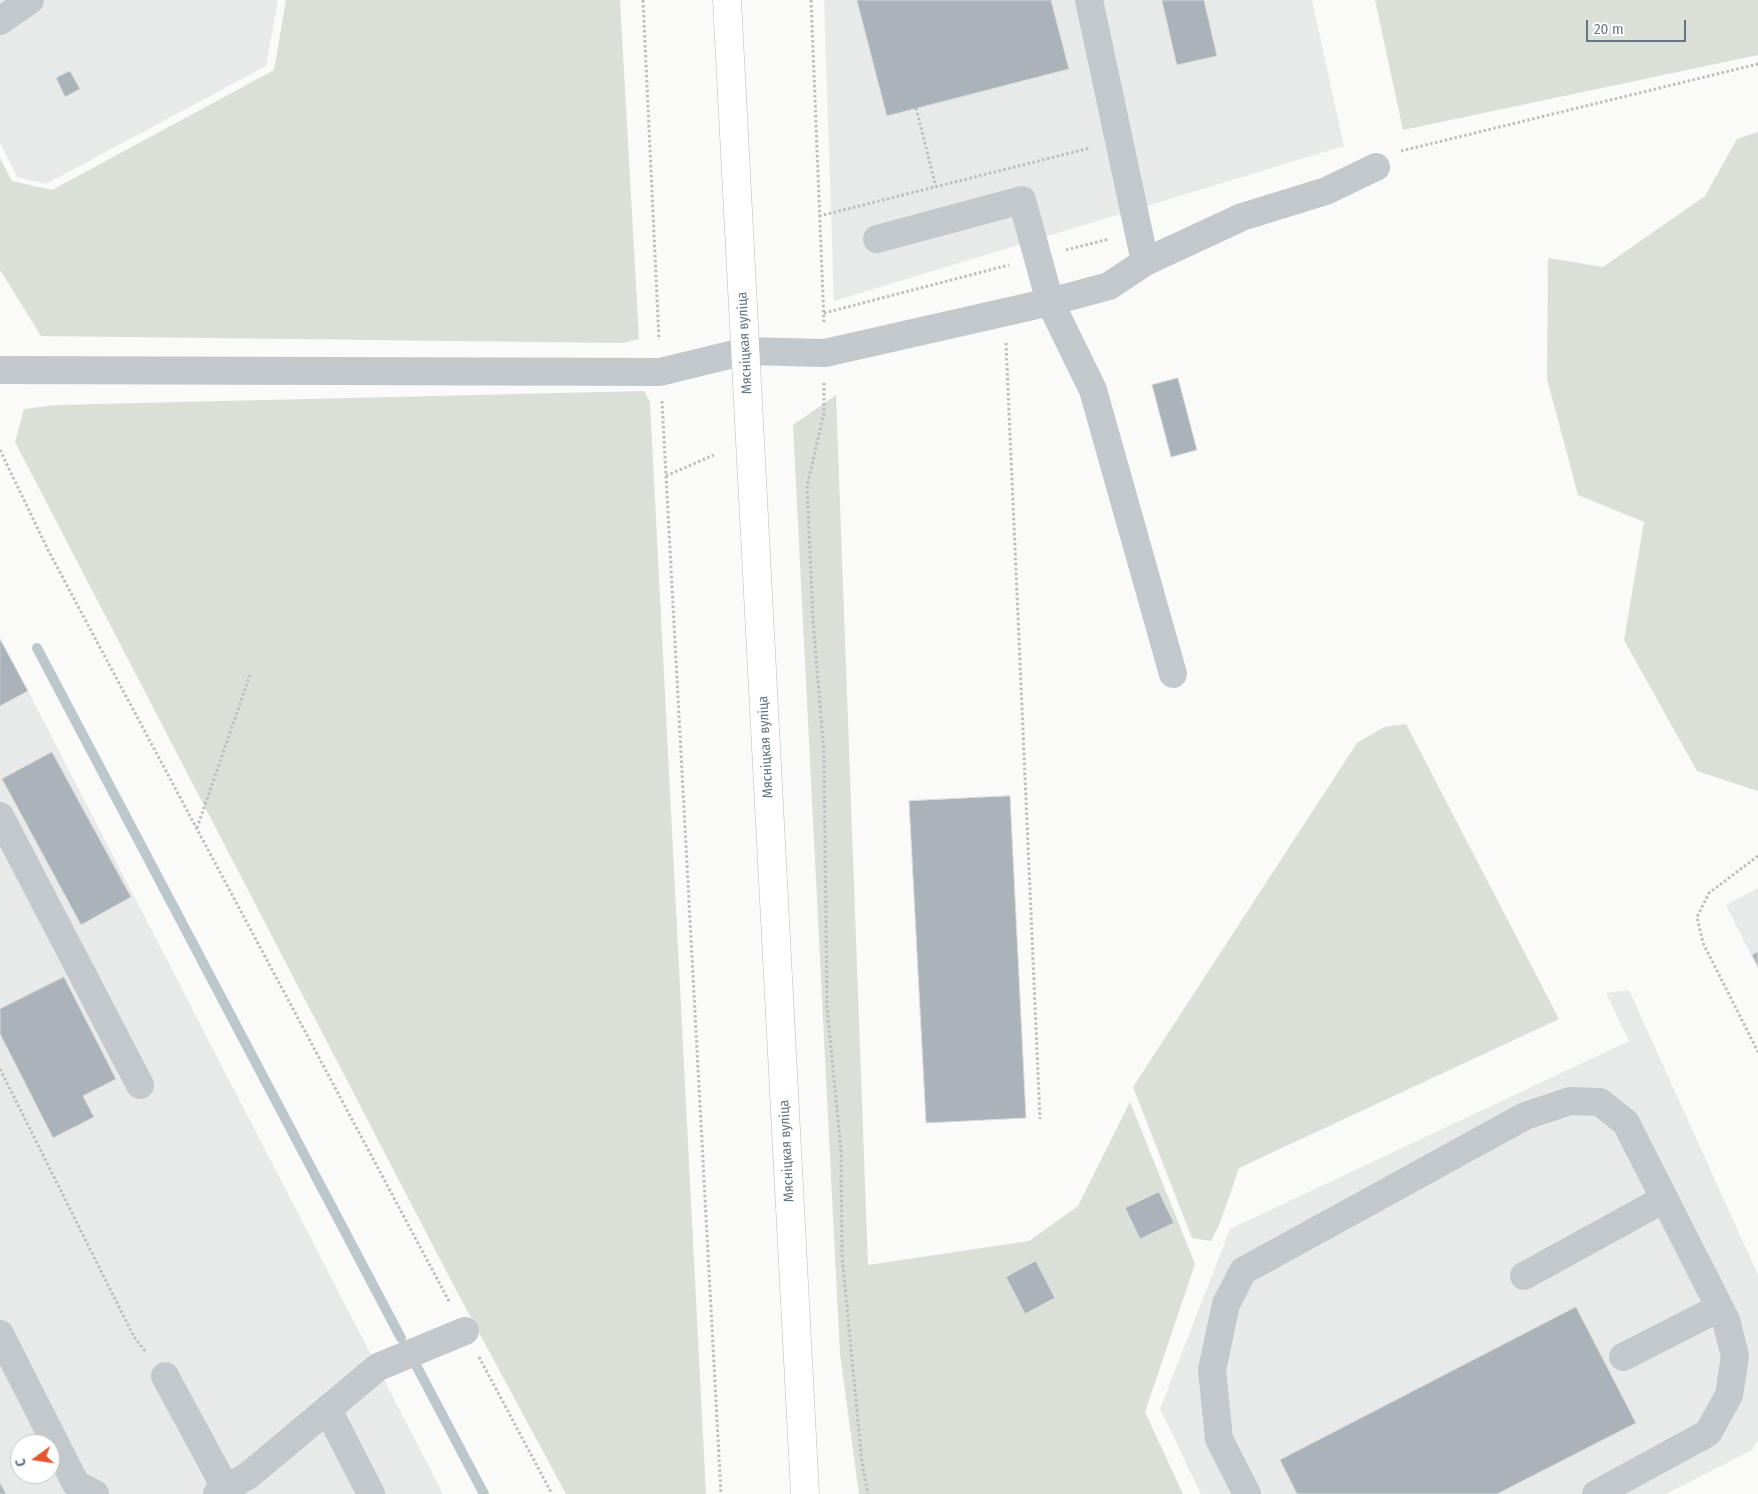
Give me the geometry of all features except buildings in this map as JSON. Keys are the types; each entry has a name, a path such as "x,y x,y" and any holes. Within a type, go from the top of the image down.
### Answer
{"main road":[{"name":"Мясніцкая вуліца","path":"727,0 805,1494"}],"lane":[{"path":"0,21 30,0"},
{"path":"1089,0 1145,262"},
{"path":"0,370 660,372 746,351 825,353 1050,302 1109,286 1145,262 1242,216 1326,191 1376,167"},
{"path":"877,239 1022,200 1050,302 1093,390 1173,674"},
{"path":"0,816 140,1085"},
{"path":"1247,1494 1219,1439 1212,1370 1226,1304 1243,1271 1525,1116 1570,1102 1600,1102 1626,1124 1726,1320 1735,1356 1729,1395 1708,1433 1596,1494"},
{"path":"1524,1276 1664,1198"},
{"path":"1623,1358 1719,1308"},
{"path":"165,1376 222,1491 249,1476 378,1367 464,1331"},
{"path":"0,1334 76,1484 95,1494"},
{"path":"328,1410 371,1494"}],"path":[{"path":"643,0 660,372 721,1494"},
{"path":"811,0 825,353 824,413 807,486 813,620 824,753 827,1008 841,1151 842,1255 858,1425 868,1494"},
{"path":"1376,167 1400,151 1758,64"},
{"path":"916,108 936,186"},
{"path":"819,216 1119,141"},
{"path":"824,313 1138,232"},
{"path":"1004,312 1012,441 1040,1119"},
{"path":"0,450 48,550 552,1494"},
{"path":"666,476 714,455"},
{"path":"196,828 250,675"},
{"path":"1758,856 1709,893 1697,917 1703,943 1758,1052"},
{"path":"0,1069 134,1337 165,1376"}],"shaded area":[{"path":"0,0 278,0 266,66 46,184 17,177 0,142"},
{"path":"286,0 620,0 639,339 623,343 41,336 0,270 0,158 12,181 52,190 274,70"},
{"path":"824,0 1312,0 1344,146 834,301"},
{"path":"1375,0 1758,0 1758,55 1403,130"},
{"path":"1758,132 1758,791 1697,771 1624,640 1644,522 1578,495 1547,379 1548,258 1603,267 1705,196 1737,139"},
{"path":"644,391 650,402 706,1494 566,1494 456,1290 15,442 24,409 56,405"},
{"path":"836,395 868,1265 1029,1241 1078,1206 1130,1102 1195,1264 1145,1412 1183,1494 859,1494 840,1354 793,425","holes":["1159,1192 1174,1223 1140,1239 1125,1209","1036,1262 1055,1298 1025,1314 1006,1277"]},
{"path":"0,639 28,691 443,1494 0,1494"},
{"path":"1406,724 1559,1019 1239,1168 1220,1223 1211,1241 1192,1238 1133,1087 1357,743 1384,727"},
{"path":"1758,888 1758,969 1726,905"},
{"path":"1629,990 1758,1275 1758,1440 1752,1450 1666,1494 1201,1494 1160,1409 1230,1229 1629,1041 1606,993"}],"waterway":[{"path":"37,648 401,1338"},
{"path":"416,1365 484,1494"}]}
